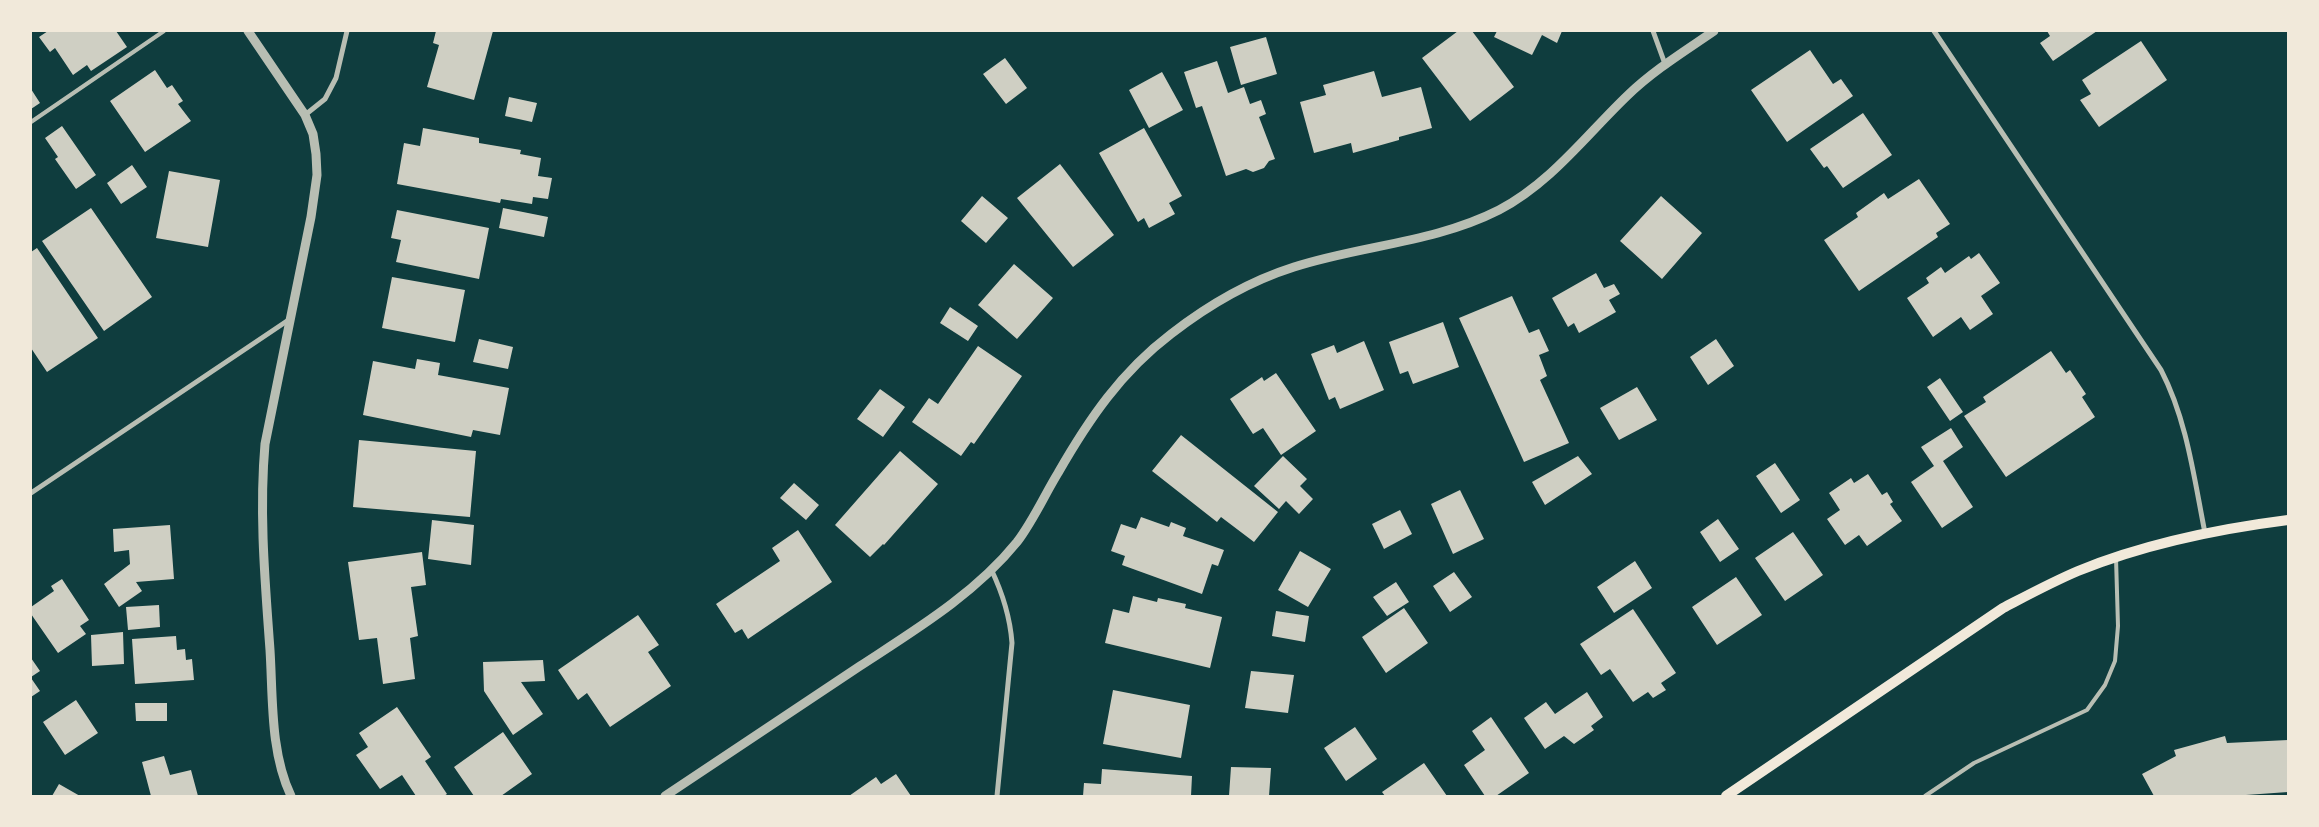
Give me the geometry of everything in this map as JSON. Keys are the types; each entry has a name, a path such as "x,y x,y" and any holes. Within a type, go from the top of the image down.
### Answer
{"main road":[{"path":"1726,796 2003,608 2078,571 2116,557 2205,533 2288,520"}],"street":[{"path":"248,31 305,115 313,134 316,154 317,176 311,217 265,444 262,499 276,736 280,763 291,796"},
{"path":"305,115 326,99 336,78 347,31"},
{"path":"1653,31 1665,64"},
{"path":"665,796 922,625 991,569 1017,542 1104,399 1136,365 1170,334 1210,307 1251,284 1292,268 1336,256 1428,237 1462,227 1500,209 1525,195 1547,176 1631,91 1665,64 1714,31"},
{"path":"1934,31 2164,377 2180,413 2205,533"},
{"path":"31,493 290,319"},
{"path":"991,569 1003,594 1010,619 1012,643 997,796"}],"lane":[{"path":"31,122 164,31"},
{"path":"1925,796 1974,763 2087,710 2105,685 2115,661 2118,626 2116,557"}],"building":[{"path":"48,31 116,31 127,47 91,71 87,65 73,75 55,48 50,52 39,37"},
{"path":"436,31 493,31 474,100 427,87 439,45 433,43"},
{"path":"1458,31 1472,31 1514,87 1470,121 1422,58"},
{"path":"1497,31 1562,31 1557,43 1542,35 1532,55 1494,37"},
{"path":"2047,31 2097,31 2053,61 2040,43 2050,36"},
{"path":"1266,37 1277,74 1241,85 1230,47"},
{"path":"2141,41 2167,80 2099,127 2080,100 2091,94 2082,80"},
{"path":"1810,50 1833,84 1841,79 1853,96 1787,142 1751,90"},
{"path":"1005,58 1027,88 1006,104 983,74"},
{"path":"1217,61 1228,93 1244,87 1250,104 1261,100 1266,114 1259,117 1275,159 1269,161 1264,168 1253,172 1246,169 1226,176 1202,106 1196,108 1184,72"},
{"path":"155,70 167,88 172,85 183,101 178,104 191,121 145,152 110,101"},
{"path":"1374,71 1382,97 1421,87 1432,128 1353,153 1351,143 1314,153 1300,102 1326,95 1323,85"},
{"path":"1162,72 1183,110 1149,128 1129,90"},
{"path":"31,89 40,103 31,109"},
{"path":"509,97 537,103 532,122 505,116"},
{"path":"1863,113 1892,155 1843,188 1827,166 1824,168 1810,149"},
{"path":"62,126 96,175 76,189 55,159 58,157 45,138"},
{"path":"423,128 479,138 479,143 521,150 520,154 541,158 538,176 552,178 548,199 533,197 532,204 501,199 500,203 397,184 404,143 420,146"},
{"path":"1144,128 1182,196 1169,203 1175,214 1149,228 1144,218 1138,222 1099,153"},
{"path":"1060,164 1114,235 1073,267 1017,198"},
{"path":"132,165 147,187 121,204 107,183"},
{"path":"169,171 220,180 208,247 156,238"},
{"path":"1919,179 1950,224 1936,233 1938,237 1859,291 1824,240 1858,217 1856,213 1884,193 1888,199"},
{"path":"982,196 1008,218 986,243 961,221"},
{"path":"1661,196 1702,233 1662,279 1620,241"},
{"path":"91,208 152,297 104,331 42,241"},
{"path":"503,208 548,217 544,237 499,228"},
{"path":"397,210 489,228 479,279 396,262 401,240 391,238"},
{"path":"37,248 98,338 47,372 31,348 31,252"},
{"path":"1979,253 2000,283 1981,296 1993,314 1970,330 1961,317 1933,337 1907,298 1929,283 1926,278 1941,267 1945,273 1969,256 1971,259"},
{"path":"1014,264 1053,298 1017,339 978,305"},
{"path":"1596,273 1604,288 1614,284 1620,294 1609,300 1616,312 1579,333 1574,323 1568,327 1552,298"},
{"path":"392,277 465,290 455,342 382,328"},
{"path":"1512,296 1529,333 1539,329 1549,351 1539,355 1547,376 1540,380 1569,443 1524,462 1459,318"},
{"path":"950,307 978,326 968,341 940,323"},
{"path":"1443,322 1459,367 1413,384 1408,371 1400,374 1389,342"},
{"path":"479,339 513,347 508,369 473,362"},
{"path":"1716,339 1734,366 1708,385 1690,357"},
{"path":"1364,341 1384,390 1340,409 1335,397 1329,400 1311,354 1334,345 1337,353"},
{"path":"978,346 1022,376 974,444 971,442 961,456 912,422 929,398 938,404"},
{"path":"2051,351 2066,373 2070,370 2086,394 2082,397 2095,417 2006,477 1964,416 1986,402 1983,397"},
{"path":"417,359 440,363 438,375 509,388 500,435 473,430 471,437 363,415 373,361 415,369"},
{"path":"1276,373 1316,431 1281,455 1263,428 1253,434 1230,399 1262,377 1264,381"},
{"path":"1940,378 1963,412 1950,421 1927,387"},
{"path":"1637,387 1657,420 1619,440 1600,408"},
{"path":"880,389 905,407 883,437 857,419"},
{"path":"1951,428 1963,447 1943,461 1973,507 1942,528 1911,482 1934,466 1921,447"},
{"path":"1181,435 1278,512 1254,542 1221,517 1217,522 1152,471"},
{"path":"359,440 476,451 470,517 353,507"},
{"path":"900,451 938,484 884,545 870,557 835,525"},
{"path":"1283,456 1307,479 1300,486 1313,499 1299,514 1286,501 1279,509 1254,486"},
{"path":"1578,456 1592,474 1545,505 1532,482"},
{"path":"1775,463 1800,500 1781,513 1756,476"},
{"path":"1868,474 1882,495 1887,492 1893,502 1890,504 1902,521 1867,546 1859,535 1845,545 1827,519 1840,510 1829,493 1851,478 1854,483"},
{"path":"794,483 819,505 806,520 780,498"},
{"path":"1460,490 1484,539 1453,554 1431,504"},
{"path":"1400,510 1412,534 1384,549 1372,524"},
{"path":"1141,517 1169,527 1171,522 1186,528 1183,536 1224,550 1218,566 1212,564 1202,594 1122,565 1125,556 1111,551 1121,524 1136,529"},
{"path":"1718,519 1739,549 1720,562 1700,532"},
{"path":"432,520 474,525 471,565 428,559"},
{"path":"170,525 174,579 136,582 142,591 119,607 104,584 130,564 129,550 114,552 113,529"},
{"path":"798,530 832,582 748,639 742,629 735,633 716,604 780,561 772,548"},
{"path":"1793,532 1823,575 1785,601 1755,558"},
{"path":"1300,551 1331,569 1308,607 1278,590"},
{"path":"422,552 426,585 411,587 418,636 410,638 415,679 383,684 377,638 359,640 348,562"},
{"path":"1635,561 1652,588 1614,613 1597,587"},
{"path":"1454,572 1472,597 1450,612 1433,586"},
{"path":"1736,577 1762,615 1717,645 1692,607"},
{"path":"62,579 89,620 80,626 86,634 58,653 31,614 31,607 54,591 51,586"},
{"path":"1396,582 1409,602 1387,616 1373,597"},
{"path":"1133,596 1157,602 1158,598 1186,604 1185,608 1222,617 1210,668 1105,643 1113,609 1129,613"},
{"path":"159,605 160,627 128,630 126,607"},
{"path":"1404,608 1428,643 1386,673 1362,637"},
{"path":"1633,609 1676,673 1661,683 1666,690 1653,698 1648,692 1633,702 1610,669 1601,675 1580,644"},
{"path":"1276,611 1309,616 1305,642 1272,636"},
{"path":"638,615 659,645 648,652 671,686 610,727 587,693 578,700 558,670"},
{"path":"123,632 124,664 92,666 91,635"},
{"path":"176,636 177,650 185,649 186,660 192,659 194,680 135,684 132,639"},
{"path":"31,658 40,671 31,677"},
{"path":"543,660 545,681 521,682 543,714 513,735 484,691 483,662"},
{"path":"1251,671 1294,675 1288,713 1245,708"},
{"path":"31,678 40,691 31,697"},
{"path":"1113,690 1190,705 1181,758 1103,744"},
{"path":"1587,692 1603,717 1591,726 1594,730 1574,744 1564,736 1545,749 1524,718 1546,702 1555,714"},
{"path":"76,700 98,733 65,755 43,722"},
{"path":"135,703 167,703 167,721 136,721"},
{"path":"397,707 431,757 425,761 447,794 444,796 416,796 402,775 380,789 356,755 368,747 359,733"},
{"path":"1491,717 1529,773 1496,796 1485,796 1464,765 1485,750 1472,731"},
{"path":"1355,727 1377,759 1346,781 1324,748"},
{"path":"503,732 532,774 501,796 474,796 454,767"},
{"path":"2225,736 2227,743 2288,740 2288,792 2232,796 2154,796 2142,774 2176,756 2174,750"},
{"path":"164,756 170,775 191,770 198,796 151,796 142,762"},
{"path":"1424,763 1447,796 1385,796 1382,792"},
{"path":"1231,767 1271,768 1269,796 1229,796"},
{"path":"1102,769 1192,776 1191,796 1083,796 1084,783 1101,784"},
{"path":"896,774 911,796 849,796 876,777 881,784"},
{"path":"59,784 80,796 52,796"}]}
